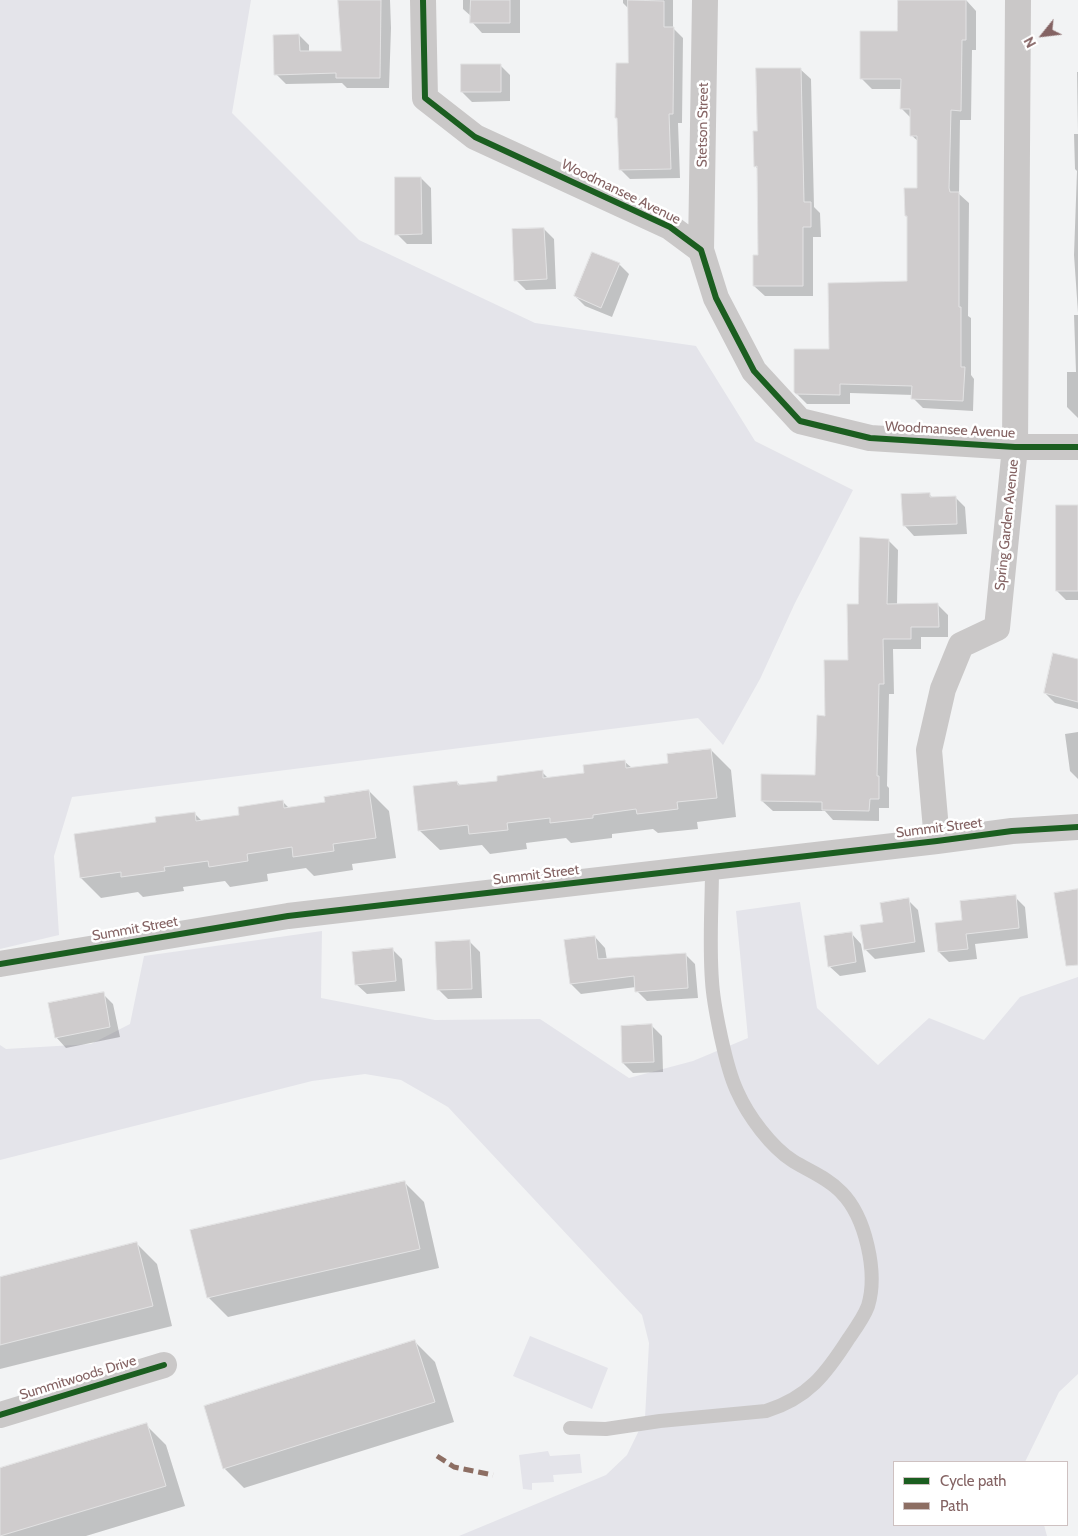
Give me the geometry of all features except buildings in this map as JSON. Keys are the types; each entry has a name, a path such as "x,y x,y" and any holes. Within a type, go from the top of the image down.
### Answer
{"street":[{"name":"Woodmansee Avenue","path":"423,0 424,98 475,137 670,228 701,250 716,298 754,370 800,421 870,438 1015,447 1078,448"},
{"name":"Stetson Street","path":"701,250 705,0"},
{"name":"Spring Garden Avenue","path":"937,841 929,750 943,689 961,645 997,628 1015,447 1018,0"},
{"name":"Summit Street","path":"0,964 288,916 1012,831 1078,826"},
{"name":"Summitwoods Drive","path":"0,1415 164,1365"}],"lane":[{"path":"570,1428 616,1428 668,1420 766,1411 777,1407 800,1395 825,1374 868,1308 872,1280 868,1250 863,1231 849,1202 830,1183 792,1161 772,1142 746,1110 729,1070 714,1001 712,981 712,867"}],"shaded area":[{"path":"0,0 251,0 232,113 359,240 535,323 696,346 755,441 853,490 795,603 760,679 723,745 698,718 72,797 54,856 59,935 0,949"},
{"path":"800,902 817,1008 878,1065 929,1018 984,1040 1020,997 1078,977 1078,1374 1059,1392 1025,1461 893,1461 893,1526 1044,1526 1047,1536 459,1536 606,1475 627,1455 645,1418 649,1343 642,1315 448,1107 401,1080 365,1074 312,1081 0,1160 0,1045 6,1049 91,1044 130,1024 144,956 322,931 321,998 435,1020 540,1019 629,1078 693,1061 748,1038 736,911"},
{"path":"530,1336 608,1368 592,1409 513,1376"},
{"path":"548,1451 550,1456 580,1454 582,1473 553,1475 554,1482 532,1483 532,1490 523,1489 519,1455"}],"marked path":[{"path":"437,1456 454,1467 493,1475"}],"cycle path":[{"path":"423,0 425,98 475,137 670,227 701,250 716,298 754,371 800,421 870,438 1015,447 1078,447"},
{"path":"0,964 288,916 1012,831 1078,827"},
{"path":"0,1415 164,1365"}]}
